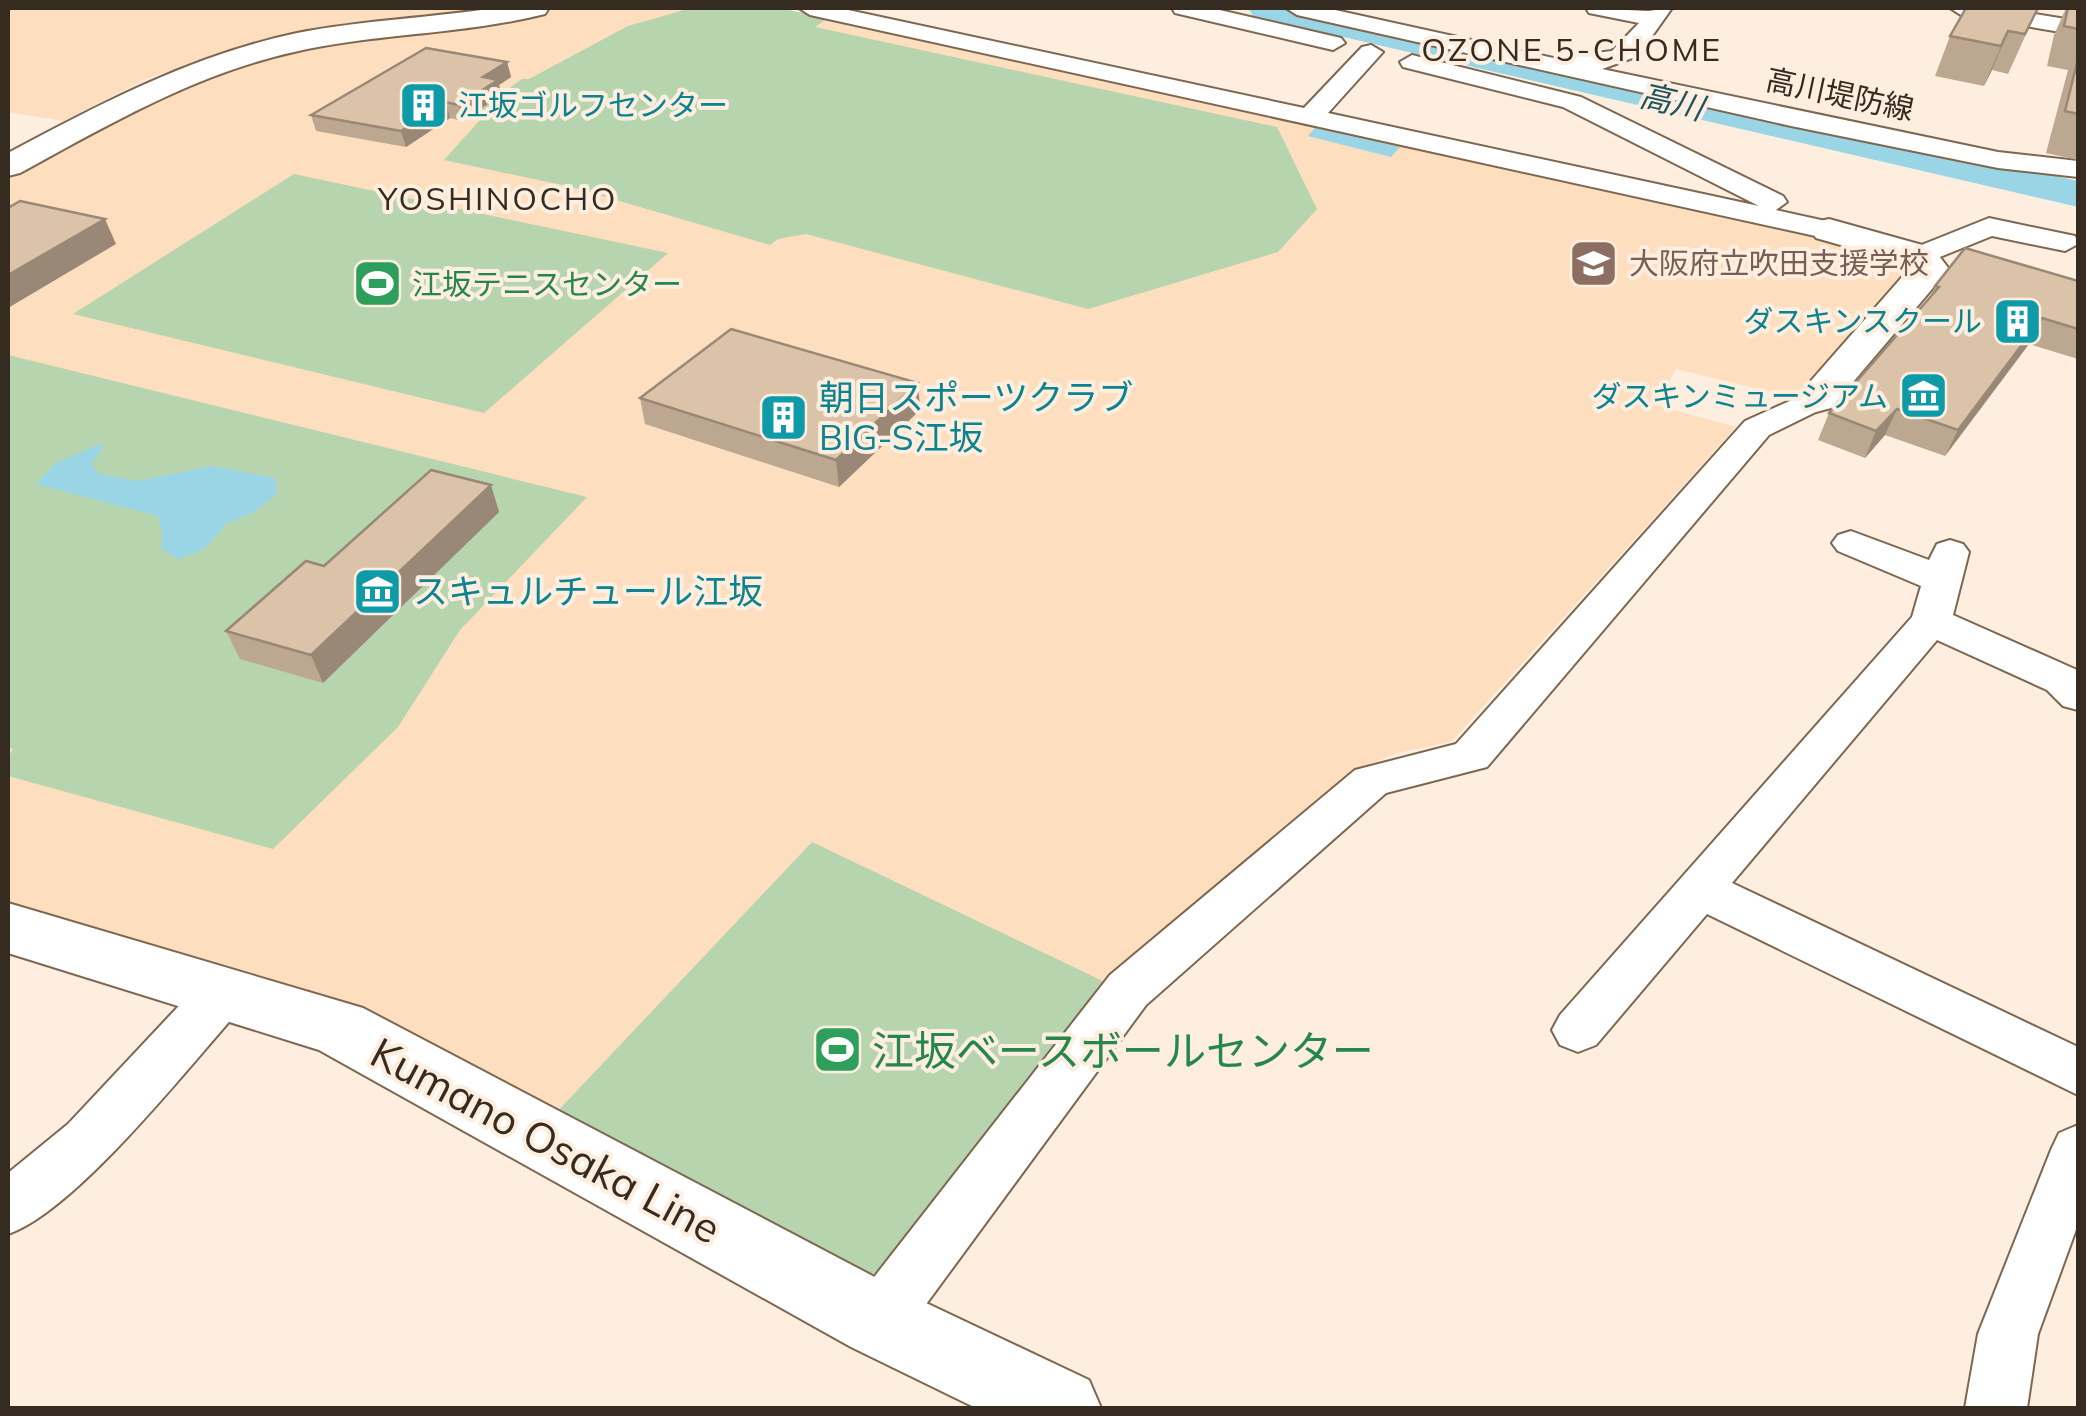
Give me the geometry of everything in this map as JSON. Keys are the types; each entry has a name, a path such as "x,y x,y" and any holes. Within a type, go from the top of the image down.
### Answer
{"main road":[{"name":"Kumano Osaka Line","path":"8,928 338,1028 878,1320 1061,1408"}],"street":[{"path":"8,166 163,82 237,56 317,38 456,23 534,8"},
{"path":"810,8 1829,230 1920,256 1930,269 1816,399 1757,428 1471,756 1370,781 1128,990 878,1320"},
{"path":"1183,8 1572,102 1829,230"},
{"name":"高川堤防線","path":"1297,8 1998,160 2078,169"},
{"path":"1530,60 1610,62 1629,56 1657,13 1597,8"},
{"path":"1962,8 2050,15 2078,28"},
{"path":"1310,117 1370,52"},
{"path":"1920,256 1988,227 2066,242"},
{"path":"1851,543 1941,584 2078,696"},
{"path":"1578,1030 1700,889 1941,584"},
{"path":"1700,889 2078,1072"},
{"path":"8,1208 87,1141 224,992"},
{"path":"1996,1408 2008,1334 2078,1150"}],"shaded area":[{"path":"8,8 504,8 293,35 226,52 148,78 63,121 8,112"},
{"path":"562,8 781,8 1897,254 1910,272 1792,397 1676,369 1656,405 1736,427 1451,742 1401,752 1352,771 1114,980 886,1272 856,1279 360,1007 8,912 8,179 181,85 247,62 303,48 524,18"}],"green space":[{"path":"691,8 778,8 828,18 815,27 1277,127 1317,209 1278,252 1088,309 806,234 778,239 770,245 572,187 444,160 488,111 481,109 522,79 529,79 628,26"},
{"name":"江坂テニスセンター","path":"294,174 668,253 484,413 73,314"},
{"path":"8,355 587,497 460,630 398,727 273,849 8,776 8,757 13,749 8,747"},
{"name":"江坂ベースボールセンター","path":"812,842 1109,984 886,1271 856,1276 554,1115"}],"water":[{"path":"1315,128 1400,147 1391,157 1308,136"},
{"path":"100,444 104,446 91,464 99,474 138,481 212,466 275,478 277,494 253,513 227,523 203,550 178,559 161,548 163,536 158,516 36,484 56,463"}],"building":[{"path":"1966,8 2038,8 2025,34 2008,31 2001,46 1950,36"},
{"path":"2068,8 2078,8 2078,29 2064,26"},
{"name":"江坂ゴルフセンター","path":"426,48 507,62 483,77 498,80 459,105 446,102 401,131 311,115"},
{"path":"2078,59 2078,114 2065,111"},
{"path":"20,201 105,219 8,275 8,208"},
{"path":"1965,248 2078,281 2078,329 2042,318 1958,430 1897,409 1876,431 1829,413 1939,287 1935,286"},
{"name":"朝日スポーツクラブ BIG-S江坂","path":"731,329 918,383 836,460 640,398"},
{"path":"431,470 491,485 311,655 226,631 306,561 324,566"}],"waterway":[{"name":"高川","path":"1266,8 2078,194"}],"place":[{"name":"江坂ゴルフセンター","path":"423,105"},
{"name":"大阪府立吹田支援学校","path":"1594,263"},
{"name":"江坂テニスセンター","path":"377,284"},
{"name":"ダスキンスクール","path":"2017,321"},
{"name":"ダスキンミュージアム","path":"1923,396"},
{"name":"朝日スポーツクラブ BIG-S江坂","path":"784,417"},
{"name":"スキュルチュール江坂","path":"378,591"},
{"name":"江坂ベースボールセンター","path":"837,1050"}],"district":[{"name":"OZONE 5-CHOME","path":"1572,49"},
{"name":"YOSHINOCHO","path":"498,198"}]}
